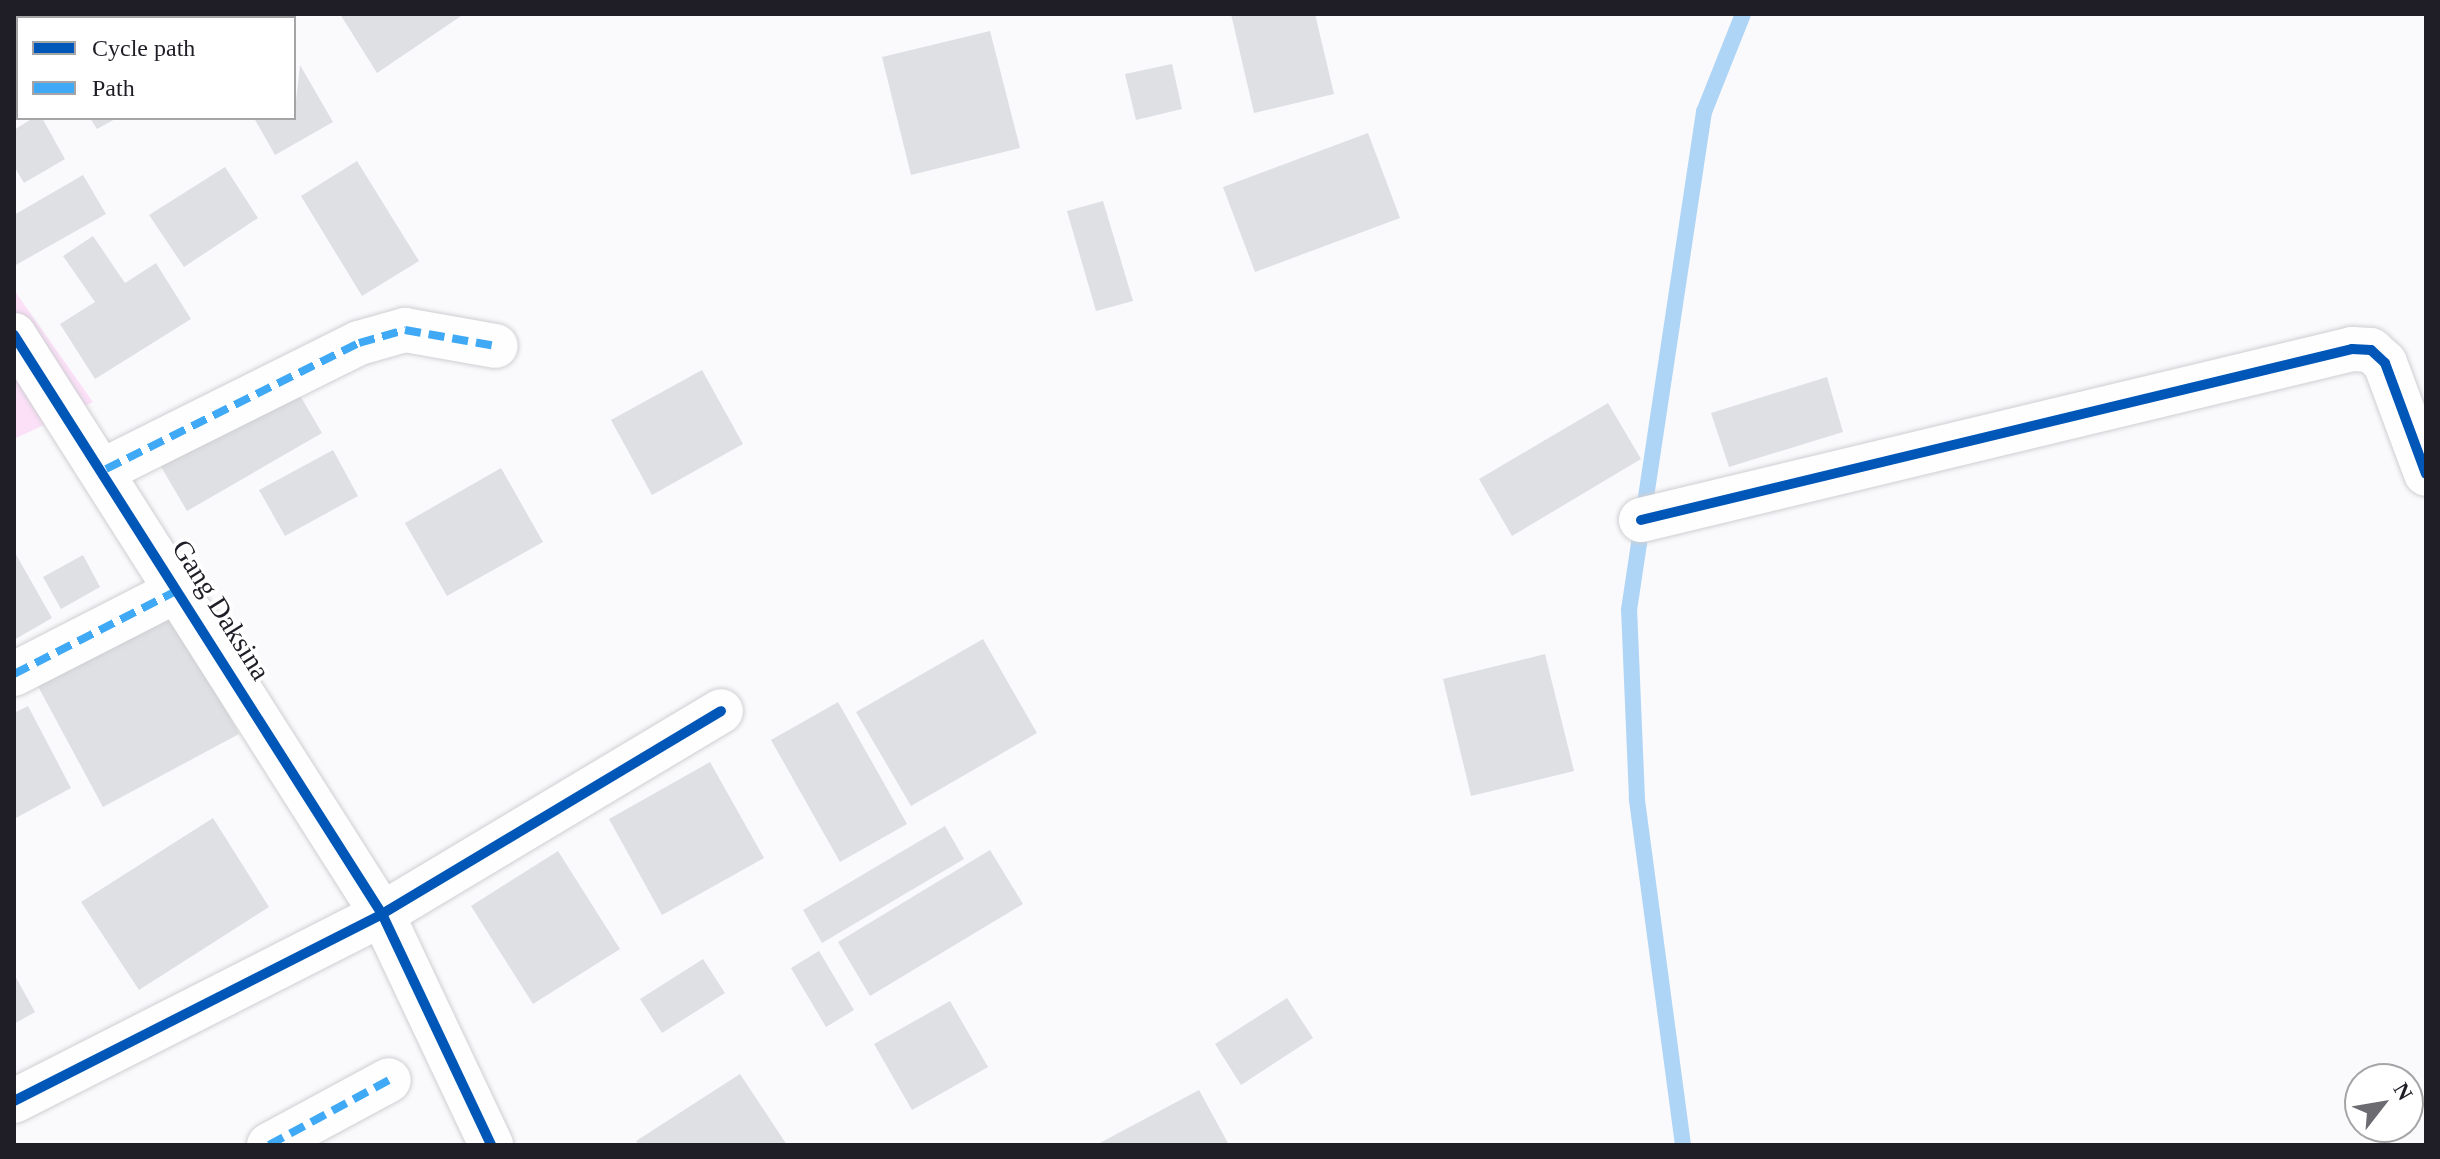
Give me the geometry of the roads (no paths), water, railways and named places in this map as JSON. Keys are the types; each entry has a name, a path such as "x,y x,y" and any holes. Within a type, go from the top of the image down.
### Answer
{"street":[{"path":"106,469 359,343 405,330 496,346"},
{"name":"Gang Daksina","path":"14,335 106,469 382,914 488,1144"},
{"path":"1641,520 2371,350 2385,363 2416,412 2426,474"},
{"name":"Gang Daksina","path":"14,674 180,589"},
{"path":"14,1101 382,914 721,711"},
{"path":"269,1145 389,1080"}],"waterway":[{"path":"1683,1145 1637,799 1629,610 1704,112 1743,14"}]}
